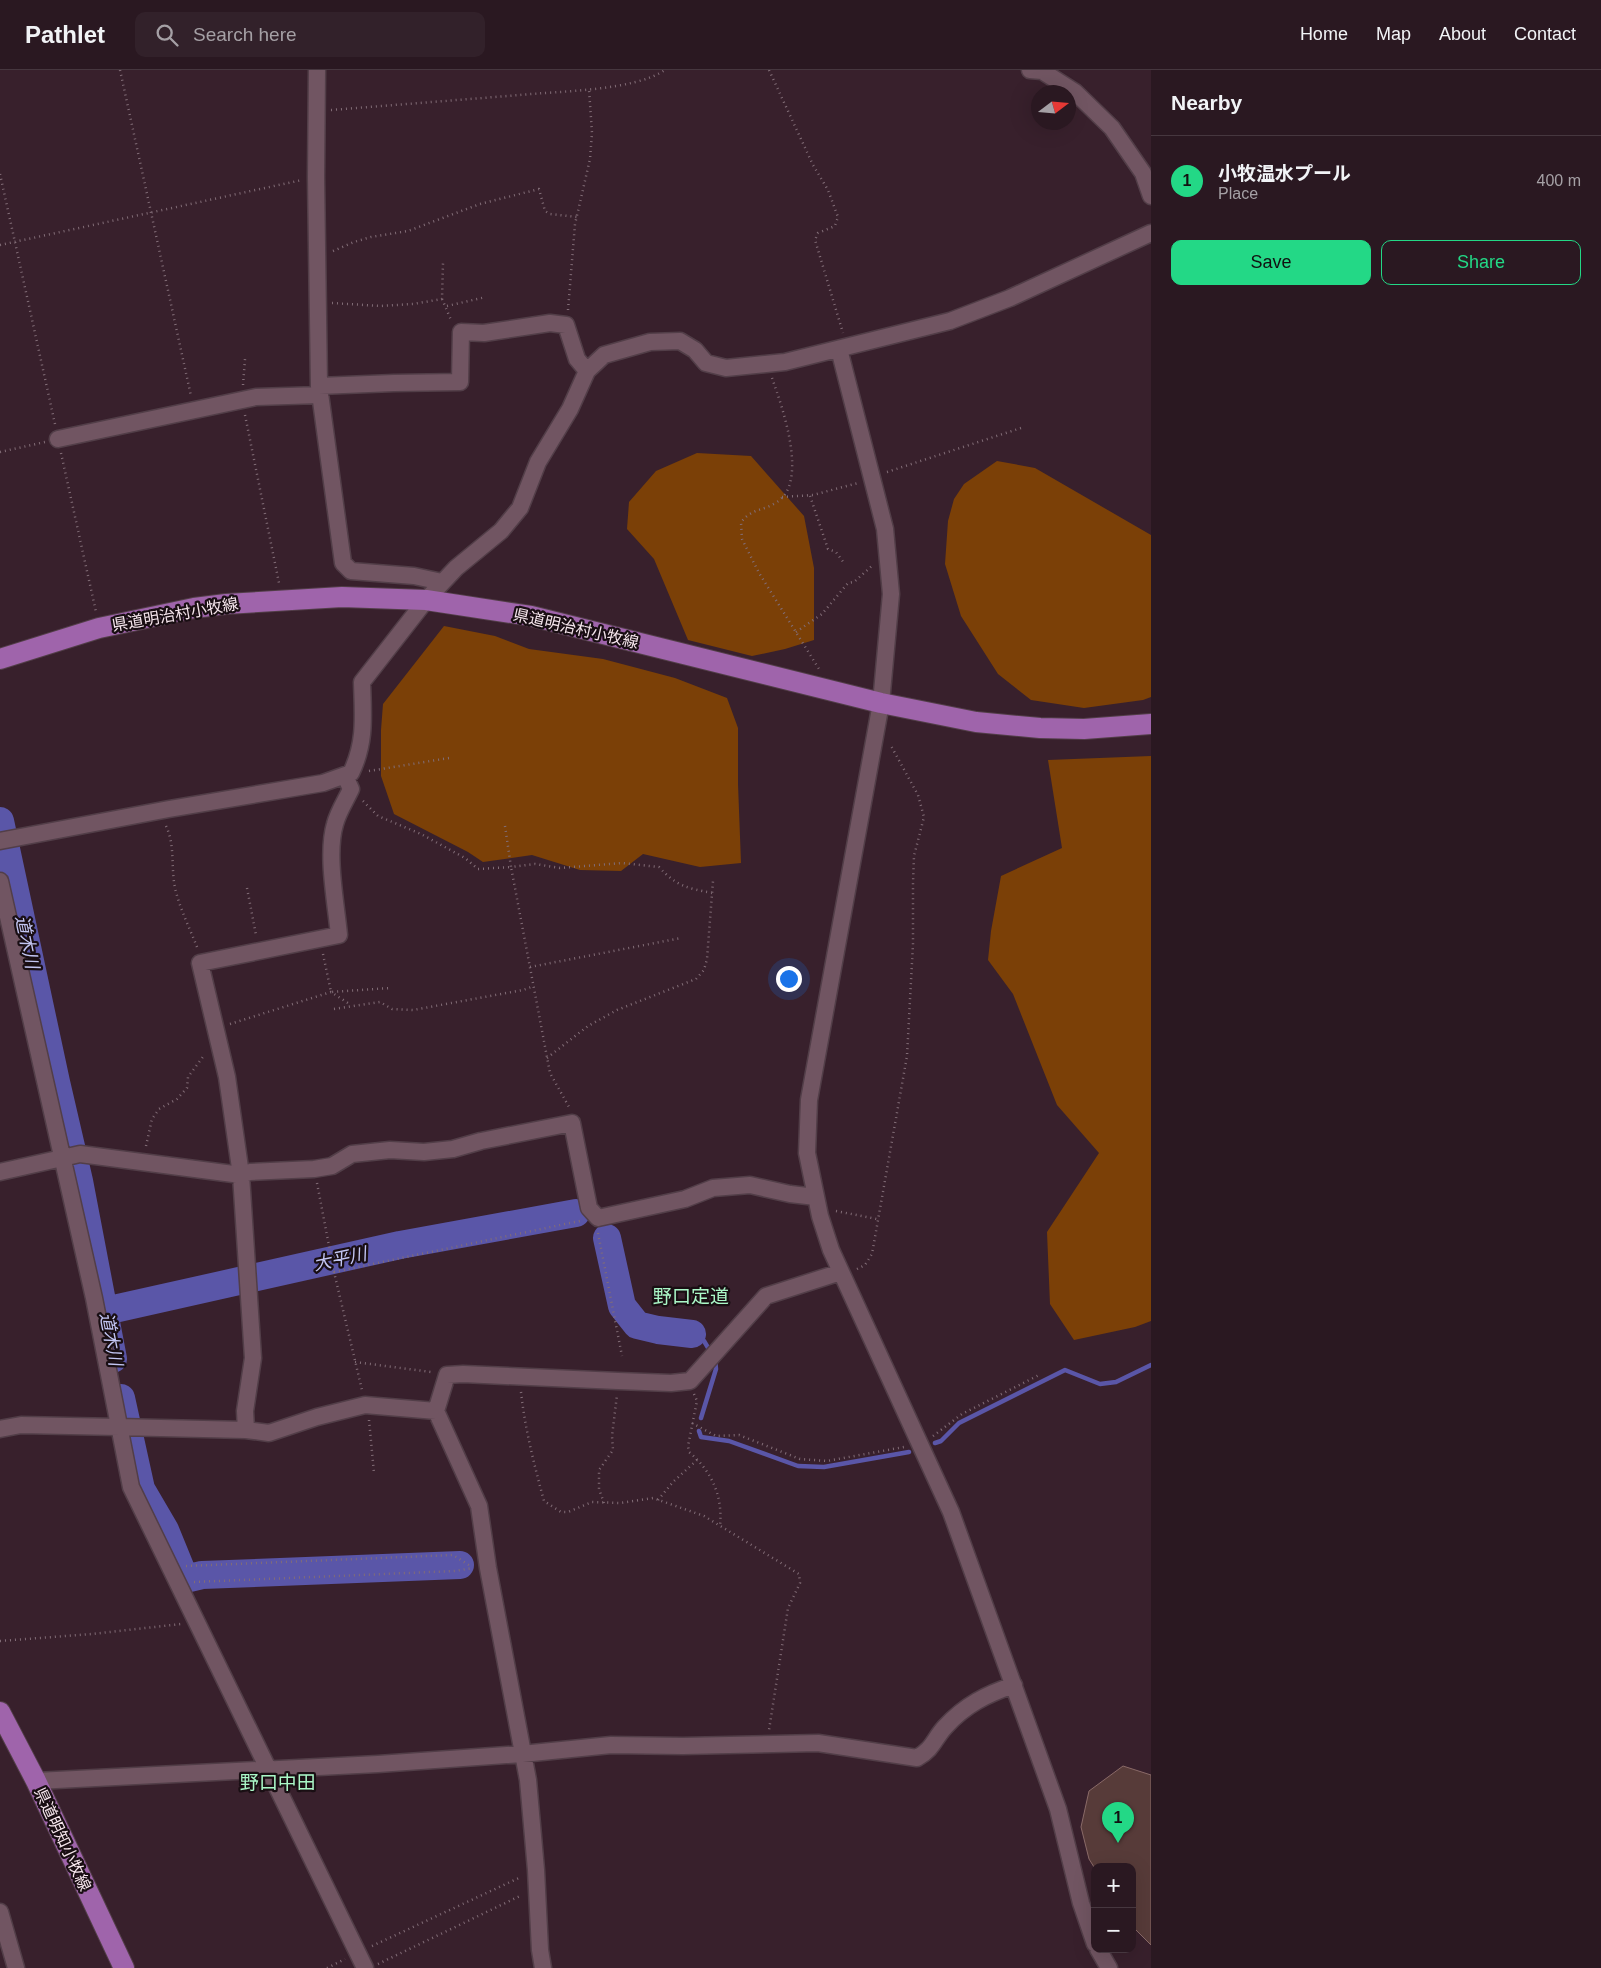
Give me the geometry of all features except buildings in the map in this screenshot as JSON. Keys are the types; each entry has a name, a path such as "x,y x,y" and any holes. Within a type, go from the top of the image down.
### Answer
{"main road":[{"name":"県道明治村小牧線","path":"0,659 99,628 194,608 282,600 342,598 426,600 531,616 881,703 996,725 1084,729 1151,724"},
{"name":"県道明知小牧線","path":"0,1712 36,1781 124,1968"}],"street":[{"path":"317,70 316,177 320,390 343,564 351,571 414,576 442,582"},
{"path":"1030,70 1042,71 1075,92 1112,128 1143,173 1151,196"},
{"path":"246,1430 245,1410 254,1358 247,1281 241,1175 227,1077 215,1033 200,963 340,935 333,876 332,836 364,733 362,682 442,582 501,531 520,508 538,462 570,409 587,371 604,355 623,348 650,342 680,340 695,350 706,363 726,368 785,362 843,348 950,321 1010,298 1151,233"},
{"path":"58,439 256,397 320,390 460,382 461,332 484,333 550,323 566,325 577,359 587,371"},
{"path":"843,348 885,529 891,594 881,703 809,1100 807,1153 820,1216 831,1250 951,1512 1058,1809 1081,1903 1091,1932"},
{"path":"7,840 349,779"},
{"path":"0,881 70,1157 94,1298 131,1487 365,1968"},
{"path":"0,1172 70,1157 143,1162 241,1175 250,1172 332,1166 352,1154 390,1150 424,1152 453,1149 481,1141 572,1123 589,1208 598,1218 685,1199 713,1188 723,1187 750,1185 790,1194 816,1197"},
{"path":"543,1968 540,1950 536,1870 528,1780 479,1506 436,1411 447,1375 463,1374 618,1381 690,1381 766,1296 842,1273"},
{"path":"0,1429 21,1425 246,1430 269,1433 317,1417 365,1405 436,1411"},
{"path":"36,1781 268,1770 522,1754 611,1745 818,1743 917,1758 934,1745 943,1728 959,1712 990,1693 1014,1685"},
{"path":"0,1912 16,1968"},
{"path":"1100,1953 1109,1968"}],"path":[{"path":"120,70 194,410"},
{"path":"317,111 633,84 653,78 665,70"},
{"path":"768,70 828,190 838,217 836,226 818,233 815,240 843,348"},
{"path":"566,325 577,217 590,159 592,133 589,89"},
{"path":"0,174 99,628"},
{"path":"0,245 316,177"},
{"path":"317,254 330,253 370,237 408,231 480,204 539,189 545,211 550,214 577,217"},
{"path":"443,262 442,299 453,327 461,332"},
{"path":"446,306 486,297"},
{"path":"318,302 380,306 442,299"},
{"path":"245,359 242,400 282,600"},
{"path":"766,364 789,434 792,454 789,488 778,502 748,513 741,522 742,539 759,572 820,670 815,687"},
{"path":"782,497 810,496 872,478 1021,428"},
{"path":"0,452 58,439"},
{"path":"810,496 828,549 836,552 844,563"},
{"path":"796,632 822,614 848,583 854,582 872,566 886,548"},
{"path":"449,758 349,779 378,816 430,839 465,858 478,869 511,868 534,864 560,868 622,863 659,867 671,880 690,889 712,893"},
{"path":"842,1273 865,1265 872,1254 907,1056 913,944 912,883 914,856 924,817 918,795 900,762"},
{"path":"158,812 170,834 173,849 172,869 176,893 198,950 201,963"},
{"path":"505,826 511,868 550,1073 570,1109 572,1123"},
{"path":"547,1058 588,1026 617,1010 696,979 704,970 707,959 712,881"},
{"path":"247,888 259,951"},
{"path":"530,967 681,938"},
{"path":"319,939 331,992 352,1006"},
{"path":"334,1009 380,1002 392,1009 413,1010 523,990 534,986"},
{"path":"143,1162 152,1118 159,1109 177,1099 187,1088 188,1078 215,1033 331,992 390,988"},
{"path":"314,1168 334,1272 369,1416 374,1473"},
{"path":"820,1216 834,1211 877,1219"},
{"path":"334,1272 598,1218 598,1238 622,1356"},
{"path":"355,1362 447,1375"},
{"path":"692,1423 716,1436 739,1436 800,1459 827,1461 920,1443 932,1437 962,1414 1041,1374"},
{"path":"520,1378 524,1420 530,1454 544,1501 561,1512 568,1512 592,1502 620,1503 653,1498 704,1516 799,1574 800,1583 788,1608 766,1744"},
{"path":"604,1503 599,1489 599,1470 613,1450 612,1436 618,1381"},
{"path":"690,1381 697,1401 688,1446 689,1452 698,1459 713,1479 719,1499 720,1526"},
{"path":"658,1500 673,1482 698,1459"},
{"path":"180,1586 196,1581 455,1571 474,1568 454,1555 184,1566"},
{"path":"0,1641 92,1634 197,1622"},
{"path":"327,1968 536,1870"},
{"path":"370,1968 537,1888"}],"shaded area":[{"path":"697,453 751,456 804,516 814,568 814,640 752,656 688,640 654,559 627,529 629,502 656,471"},
{"path":"997,461 1035,468 1151,535 1151,697 1143,700 1084,708 1031,700 998,674 961,616 945,564 948,521 954,499 964,484"},
{"path":"444,626 495,636 529,649 603,659 675,678 727,698 738,728 741,863 700,867 643,854 621,871 580,870 532,855 483,862 468,852 394,814 381,776 383,704"},
{"path":"1151,756 1151,1321 1135,1327 1074,1340 1050,1304 1047,1232 1099,1153 1057,1105 1013,994 988,960 991,931 1001,876 1062,848 1048,760"}],"waterway":[{"name":"道木川","path":"0,821 79,1181 113,1359"},
{"name":"大平川","path":"105,1311 400,1245 576,1213"},
{"name":"大平川","path":"607,1238 622,1306 637,1325 658,1330 692,1334"},
{"path":"692,1334 704,1341 710,1351"},
{"path":"701,1418 716,1369 715,1359"},
{"path":"935,1443 941,1441 959,1423 1065,1370 1100,1384 1116,1382 1151,1365"},
{"name":"道木川","path":"121,1398 141,1489 165,1530 185,1579 202,1575 460,1565"},
{"path":"699,1431 701,1437 729,1441 798,1466 824,1467 909,1452"}],"place":[{"name":"小牧温水プール","path":"1118,1843"}],"district":[{"name":"野口定道","path":"691,1296"},
{"name":"野口中田","path":"278,1782"}]}
